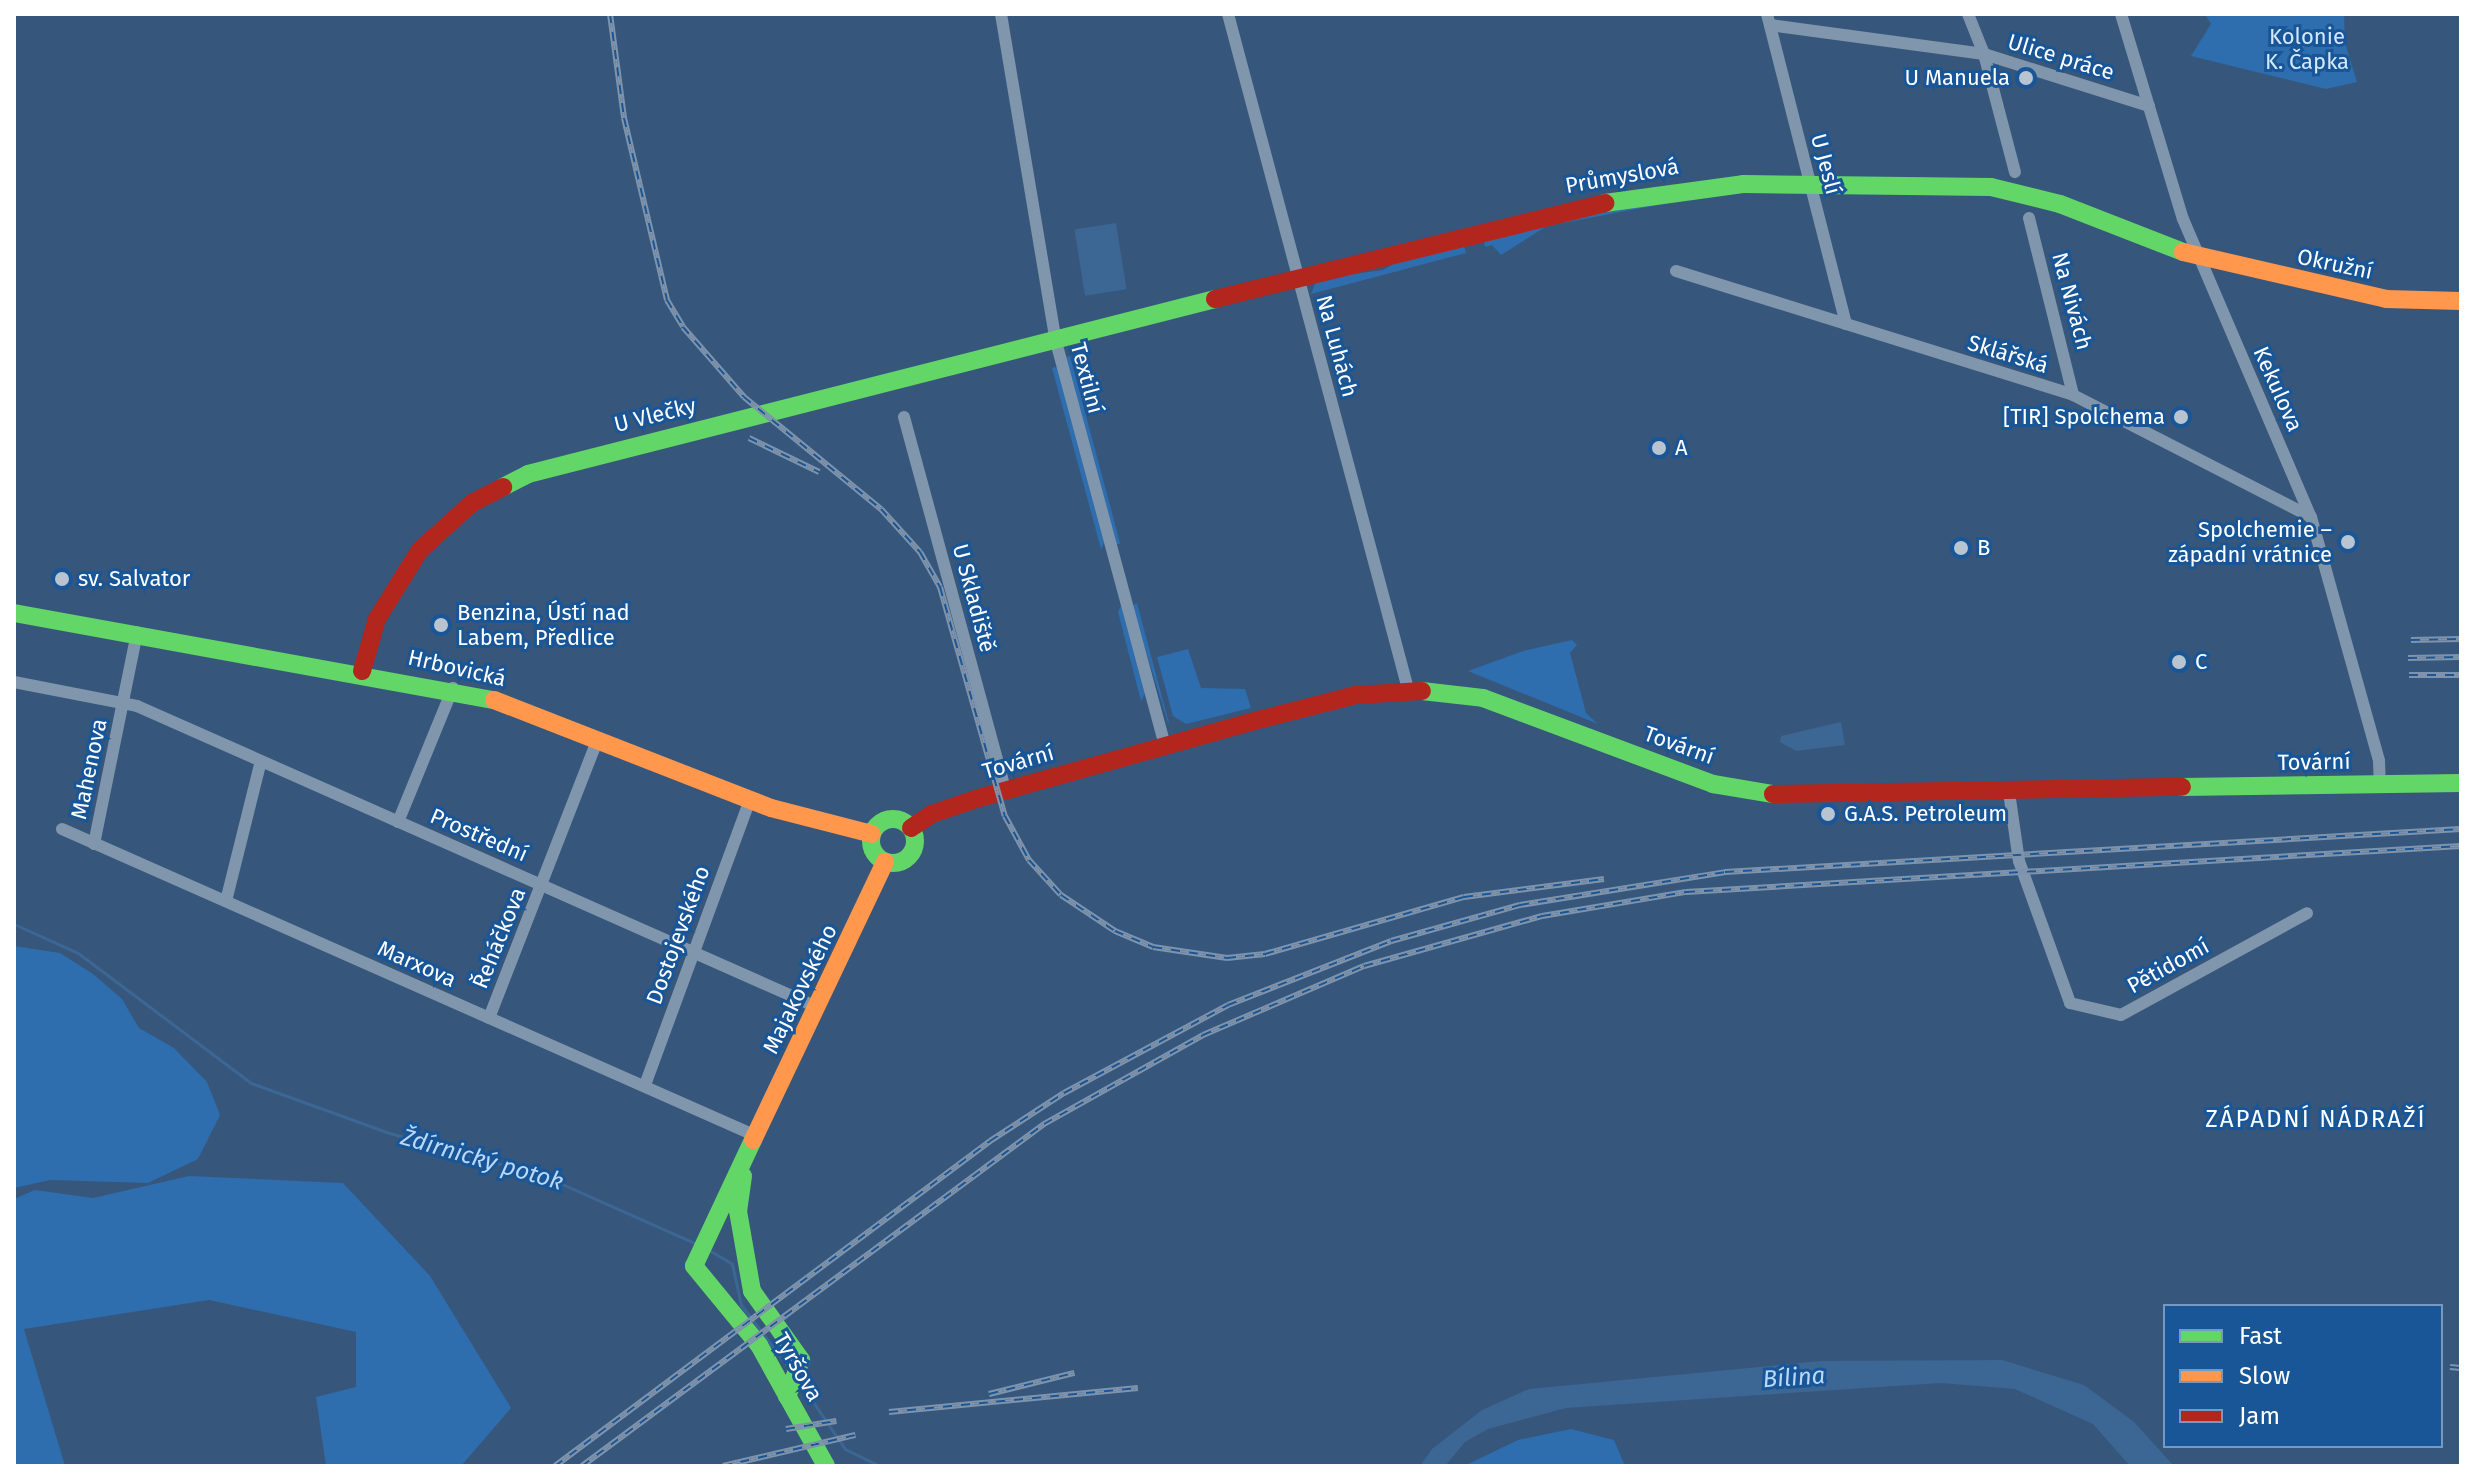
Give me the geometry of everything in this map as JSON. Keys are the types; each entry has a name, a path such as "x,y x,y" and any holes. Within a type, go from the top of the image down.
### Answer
{"street":[{"name":"Textilní","path":"1001,14 1055,338 1165,746"},
{"name":"Na Luhách","path":"1228,14 1408,689"},
{"path":"1968,14 1984,54 2015,172"},
{"name":"Kekulova","path":"2121,14 2200,259 2311,517 2379,761 2380,785"},
{"name":"Ulice práce","path":"1769,20 1984,54 2149,106"},
{"name":"U Jeslí","path":"1769,20 1846,324"},
{"name":"Průmyslová","path":"1055,338 1599,202 1701,187 1809,184 2011,190 2200,259"},
{"name":"Na Nivách","path":"2029,218 2073,395"},
{"name":"Okružní","path":"2200,259 2386,299 2461,301"},
{"name":"Sklářská","path":"1676,271 2073,395 2311,517"},
{"name":"U Vlečky","path":"362,671 377,619 420,550 472,503 528,474 1055,338"},
{"name":"U Skladiště","path":"904,417 1005,790"},
{"name":"Hrbovická","path":"14,613 453,688 598,739 750,800 872,834"},
{"name":"Mahenova","path":"94,844 137,632"},
{"name":"Prostřední","path":"14,682 124,702 817,1007"},
{"path":"398,822 453,688"},
{"name":"Tovární","path":"911,828 932,814 1005,790 1316,704 1408,689 1483,698 1681,773 1745,790 1790,795 2461,783"},
{"name":"Řeháčkova","path":"489,1018 598,739"},
{"path":"226,901 261,761"},
{"name":"Pětidomí","path":"2009,792 2019,861 2070,1003 2121,1015 2307,913"},
{"name":"Dostojevského","path":"645,1085 750,800"},
{"path":"886,820 900,820 911,828 915,838 911,855 885,862 874,853 872,834 886,820"},
{"name":"Marxova","path":"62,829 756,1136"},
{"name":"Majakovského","path":"718,1300 694,1266 696,1254 756,1136 885,862"},
{"name":"Majakovského","path":"756,1136 738,1194 748,1274 757,1303 799,1355 794,1382"},
{"name":"Tyršova","path":"718,1300 794,1382 826,1466"}],"green space":[{"name":"Kolonie K. Čapka","path":"2205,14 2344,14 2345,43 2357,82 2326,89 2191,56 2211,24"},
{"path":"1716,194 1547,226 1501,255 1492,245 1485,247 1483,238 1646,202"},
{"path":"1463,243 1466,253 1311,294 1317,279 1383,270 1405,257"},
{"path":"1070,356 1120,543 1116,544 1066,357"},
{"path":"1057,367 1104,543 1101,549 1052,368"},
{"path":"1137,603 1169,723 1132,606"},
{"path":"1121,606 1145,694 1141,701 1118,612"},
{"path":"1572,640 1577,645 1570,653 1586,713 1598,724 1468,671 1523,651"},
{"path":"1188,649 1201,688 1245,689 1251,708 1186,724 1173,716 1157,657"},
{"path":"14,946 60,953 93,974 122,999 139,1028 174,1048 207,1082 220,1115 198,1159 148,1183 50,1180 14,1188"},
{"path":"189,1176 343,1183 430,1276 511,1408 461,1466 326,1466 316,1397 356,1387 356,1332 209,1300 24,1329 65,1466 14,1466 14,1199 35,1190 93,1198"},
{"path":"1571,1429 1614,1440 1625,1466 1464,1466 1518,1440"}],"water":[{"path":"1116,223 1126,289 1085,296 1075,230"},
{"path":"1841,722 1845,745 1796,751 1780,742 1781,736"},
{"name":"Bílina","path":"2002,1360 2084,1385 2134,1422 2174,1466 2130,1466 2093,1424 2015,1389 1941,1383 1566,1408 1488,1429 1465,1442 1445,1466 1420,1466 1432,1449 1482,1410 1529,1389 1821,1361"}],"waterway":[{"name":"Ždírnický potok","path":"14,924 78,953 251,1083 386,1132 544,1176 699,1245"},
{"name":"Ždírnický potok","path":"709,1250 732,1264 741,1305 789,1368"},
{"name":"Ždírnický potok","path":"801,1384 845,1449 880,1466"}],"railway":[{"path":"610,14 624,118 667,300 683,327 744,397 881,509 920,552 940,587 1005,816 1029,860 1061,895 1115,931 1153,947 1227,958 1265,954 1464,897 1604,879"},
{"path":"749,438 819,472"},
{"path":"2411,640 2461,639"},
{"path":"2408,658 2461,657"},
{"path":"2409,675 2461,675"},
{"path":"555,1466 990,1141 1064,1093 1228,1005 1391,941 1520,905 1725,872 2461,829"},
{"path":"582,1466 1044,1124 1203,1035 1364,966 1542,916 1686,892 2461,846"},
{"path":"2450,1367 2461,1368"},
{"path":"989,1394 1074,1373"},
{"path":"889,1412 1138,1388"},
{"path":"786,1429 836,1421"},
{"path":"723,1466 855,1435"}],"traffic: fast":[{"path":"1605,203 1743,184 1991,187 2060,204 2183,252"},
{"path":"503,487 528,474 1215,299"},
{"path":"14,613 494,700"},
{"path":"1422,691 1483,698 1713,784 1773,794"},
{"path":"2182,787 2461,783"},
{"path":"893,819 909,825 915,841 909,857 893,863 877,857 871,841 877,825 893,819"},
{"path":"753,1140 694,1266 759,1345 826,1466"},
{"path":"743,1176 738,1211 752,1291 801,1360 787,1396"}],"traffic: slow":[{"path":"2183,252 2386,299 2461,301"},
{"path":"494,700 771,808 872,834"},
{"path":"753,1140 885,862"}],"traffic: jam":[{"path":"1215,299 1605,203"},
{"path":"362,671 377,619 420,550 472,503 503,487"},
{"path":"911,828 932,814 979,798 1262,719 1356,695 1422,691"},
{"path":"1773,794 2182,787"}],"place":[{"name":"U Manuela","path":"2026,78"},
{"name":"[TIR] Spolchema","path":"2181,417"},
{"name":"A","path":"1659,448"},
{"name":"Spolchemie – západní vrátnice","path":"2348,542"},
{"name":"B","path":"1961,548"},
{"name":"sv. Salvator","path":"62,579"},
{"name":"Benzina, Ústí nad Labem, Předlice","path":"441,625"},
{"name":"C","path":"2179,662"},
{"name":"G.A.S. Petroleum","path":"1828,814"}],"district":[{"name":"ZÁPADNÍ NÁDRAŽÍ","path":"2316,1120"}]}
